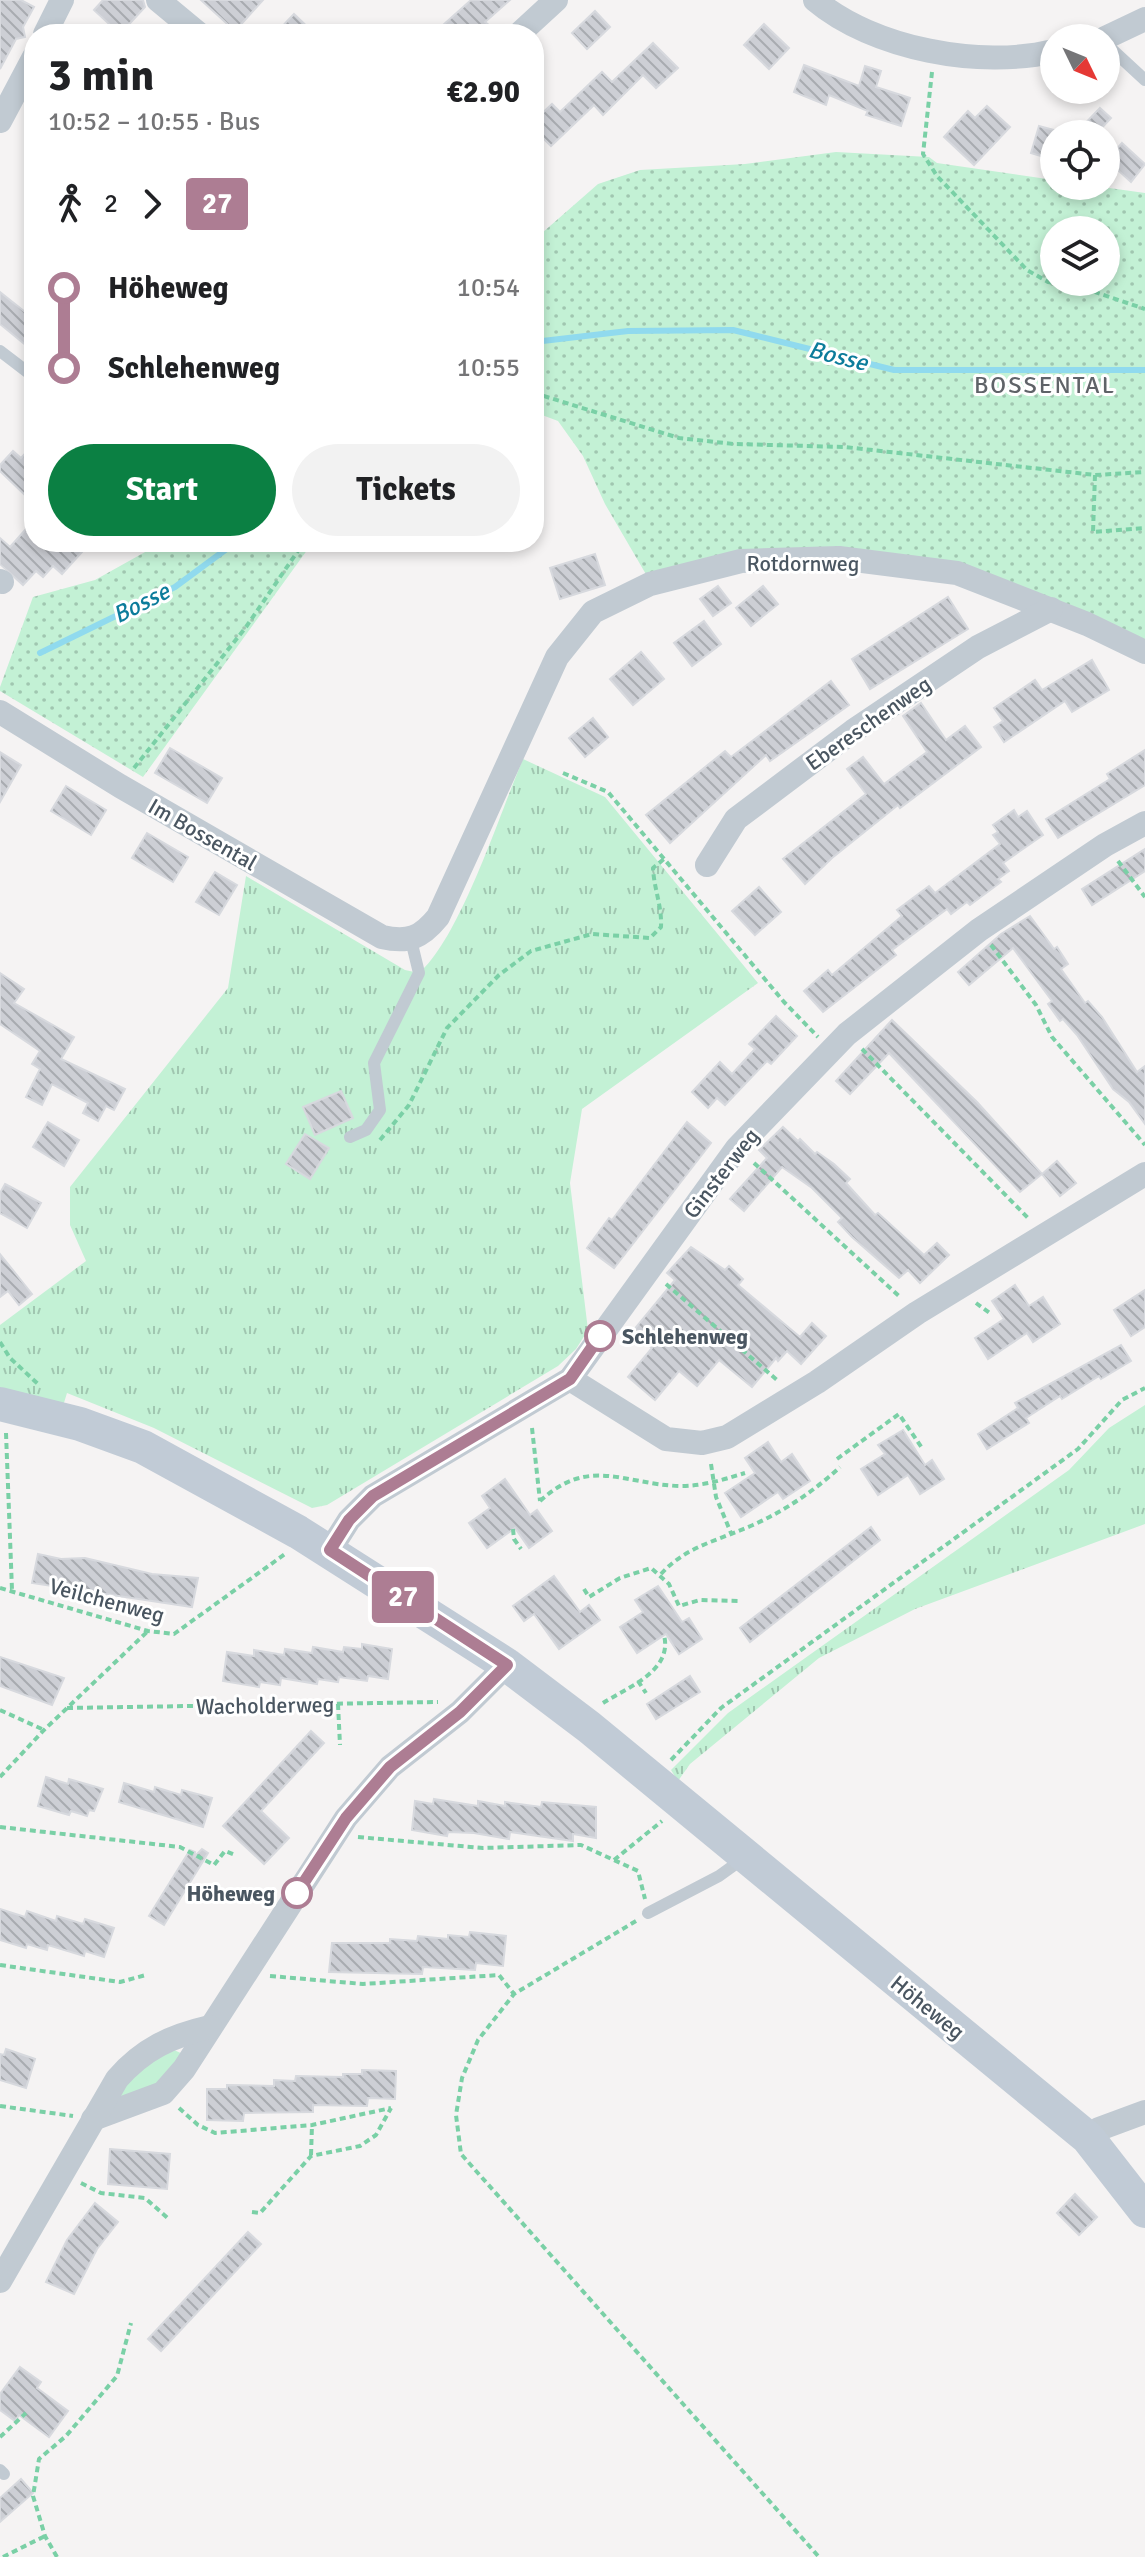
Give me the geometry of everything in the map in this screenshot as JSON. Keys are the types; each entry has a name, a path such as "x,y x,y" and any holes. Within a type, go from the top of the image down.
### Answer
{"street":[{"path":"50,24 62,0"},
{"path":"158,0 187,24"},
{"path":"530,24 556,0"},
{"path":"815,0 878,37 934,53 976,56 1040,52"},
{"path":"1120,33 1145,19"},
{"path":"0,121 24,92"},
{"name":"Rotdornweg","path":"411,940 427,930 438,917 557,657 593,612 650,584 741,561 839,558 957,573 1051,609 1145,652"},
{"name":"Ebereschenweg","path":"707,865 736,819 853,731 978,647 1051,609"},
{"name":"Im Bossental","path":"0,712 120,786 382,937 411,940"},
{"name":"Ginsterweg","path":"330,1550 349,1520 373,1496 529,1400 570,1379 737,1148 839,1042 979,930 1105,845 1145,823"},
{"path":"570,1379 656,1435 681,1443 702,1443 727,1437 917,1313 1145,1174"},
{"name":"Höheweg","path":"2,1404 80,1424 143,1447 330,1550 507,1665 577,1718 1088,2138 1145,2211"},
{"path":"93,2119 163,2093 184,2069 346,1818 390,1767 460,1712 507,1665"},
{"path":"0,2281 117,2079 133,2060 173,2036 210,2027"},
{"path":"1088,2138 1099,2129 1145,2112"}],"lane":[{"path":"1120,56 1145,80"},
{"path":"0,351 24,369"},
{"path":"350,1137 366,1130 380,1110 374,1063 419,973 411,940"},
{"path":"648,1913 719,1876 744,1858"}],"path":[{"path":"934,53 923,154 927,164 1027,270 1048,282 1083,288 1145,309"},
{"path":"544,396 679,438 734,444 845,447 1095,475 1145,472"},
{"path":"1095,475 1093,532 1145,528"},
{"path":"120,786 246,627 297,552"},
{"path":"563,773 608,792 784,1002 839,1042 1043,1234"},
{"path":"1105,845 1145,897"},
{"path":"376,1142 386,1136 409,1105 447,1028 499,975 531,951 592,934 650,938 661,927 662,908 653,886 653,868 664,859"},
{"path":"979,930 1036,1005 1052,1037 1145,1145"},
{"path":"737,1148 917,1313"},
{"path":"649,1268 794,1395"},
{"path":"0,1342 10,1358 39,1385"},
{"path":"652,1780 721,1708 1078,1449 1122,1400 1145,1388"},
{"path":"529,1400 540,1501 559,1485 589,1474 678,1486 716,1484 745,1473"},
{"path":"2,1404 12,1590"},
{"path":"837,1459 899,1414 922,1448"},
{"path":"702,1443 716,1484 716,1497 731,1533"},
{"path":"661,1574 682,1556 804,1499 840,1467"},
{"path":"513,1529 514,1539 521,1549"},
{"name":"Veilchenweg","path":"0,1588 148,1631 174,1634 281,1561"},
{"path":"584,1589 589,1597 636,1571 651,1568 661,1574 679,1606 700,1600 741,1601"},
{"path":"0,1777 44,1730 148,1631"},
{"path":"577,1718 659,1666 667,1646 664,1635"},
{"path":"638,1681 646,1693"},
{"name":"Wacholderweg","path":"67,1708 448,1702 460,1712"},
{"path":"338,1704 340,1745"},
{"path":"0,1710 44,1730"},
{"path":"614,1860 681,1805"},
{"path":"0,1827 180,1847 214,1865 225,1851 235,1855"},
{"path":"334,1836 483,1848 581,1845 638,1871 648,1913 514,1994 478,2040 462,2078 456,2115 461,2154 819,2557"},
{"path":"0,1965 120,1982 146,1975"},
{"path":"249,1969 264,1975 363,1984 499,1975 514,1994"},
{"path":"163,2093 198,2125 215,2133 312,2125 391,2108 376,2135 360,2146 311,2156 260,2213 252,2212"},
{"path":"0,2106 93,2119"},
{"path":"311,2156 312,2125"},
{"path":"62,2172 101,2193 145,2198 170,2220"},
{"path":"57,2557 45,2536 33,2496 39,2459 66,2436 117,2376 131,2323"},
{"path":"0,2436 26,2413"},
{"path":"3,2557 45,2536"}],"green space":[{"path":"836,152 929,157 937,163 1040,178 1040,200 1120,200 1120,190 1145,193 1145,640 840,549 647,576 605,504 583,456 558,421 544,416 544,231 598,184 640,170 745,164"},
{"path":"145,552 306,552 143,777 0,691 33,597 95,580"},
{"path":"523,759 605,797 758,983 582,1109 570,1183 588,1330 576,1349 558,1366 327,1505 312,1508 154,1428 67,1393 63,1406 0,1388 0,1325 86,1261 70,1225 70,1187 228,988 246,876 405,970 419,973 434,956 464,904"},
{"path":"1145,1405 1145,1524 915,1609 819,1658 690,1764 678,1781 671,1770 728,1713 1069,1470 1109,1428"},
{"path":"174,2050 183,2054 159,2087 116,2104 124,2083 136,2069"}],"building":[{"path":"0,0 21,0 34,7 23,27 24,37 16,39 0,69"},
{"path":"103,0 143,0 145,7 129,24 109,24 94,10"},
{"path":"201,0 263,0 241,24 227,24"},
{"path":"471,0 510,0 485,22 488,24 444,24"},
{"path":"595,11 610,27 587,49 572,33"},
{"path":"294,14 304,24 284,24"},
{"path":"764,24 789,48 769,69 744,45"},
{"path":"653,43 678,68 656,88 643,75 603,115 594,105 551,146 544,139 544,112 552,104 560,112 602,72 612,82"},
{"path":"804,65 859,86 865,66 881,71 876,87 910,98 901,126 866,115 868,111 829,95 826,105 794,92"},
{"path":"987,106 1010,127 974,165 944,137 968,111 975,118"},
{"path":"1100,108 1111,118 1109,120 1088,120"},
{"path":"1039,126 1040,126 1040,156 1031,153"},
{"path":"1122,143 1145,164 1131,182 1120,172"},
{"path":"0,292 24,311 24,344 0,324"},
{"path":"13,451 21,458 24,455 24,494 0,471 0,465"},
{"path":"24,531 24,552 82,552 62,574 53,566 43,577 36,571 23,585 0,564 0,538 10,547"},
{"path":"595,554 605,585 560,599 550,568"},
{"path":"718,586 731,603 713,616 700,599"},
{"path":"763,586 778,604 751,626 736,608"},
{"path":"948,597 968,629 870,689 852,659"},
{"path":"704,621 721,644 692,666 674,643"},
{"path":"641,652 664,679 633,705 610,679"},
{"path":"1092,660 1109,690 1072,712 1065,701 1004,742 994,727 1003,721 994,708 1035,680 1042,690"},
{"path":"831,681 849,705 770,761 766,755 670,843 646,815 725,751 731,757"},
{"path":"921,703 946,740 965,726 981,747 900,808 898,805 805,884 783,859 866,794 847,769 863,757 884,784 927,752 903,716"},
{"path":"593,718 608,737 585,757 569,738"},
{"path":"170,748 222,778 207,803 155,773"},
{"path":"1145,750 1145,785 1058,838 1046,819 1110,779 1107,774"},
{"path":"0,752 21,765 0,802"},
{"path":"66,786 106,810 91,835 51,811"},
{"path":"1014,810 1018,817 1027,811 1043,835 1003,863 1009,871 998,879 1001,882 970,905 967,902 951,914 947,909 892,950 896,955 823,1012 804,991 828,970 832,975 902,916 897,910 929,886 935,893 1000,844 993,835 998,832 993,825"},
{"path":"147,833 188,857 173,882 132,858"},
{"path":"1145,849 1145,871 1092,905 1082,889"},
{"path":"215,872 237,885 219,915 196,902"},
{"path":"759,887 781,912 755,935 732,911"},
{"path":"1030,916 1054,949 1057,947 1068,964 1061,969 1085,1003 1088,1001 1102,1017 1137,1072 1145,1066 1145,1124 1129,1102 1113,1089 1077,1035 1063,1019 1060,1021 1048,1004 1052,1001 1013,948 969,985 958,972 1001,934"},
{"path":"0,973 24,989 14,1003 74,1037 61,1059 125,1089 114,1110 106,1106 98,1121 83,1113 88,1103 52,1084 42,1105 26,1097 40,1069 32,1064 40,1051 0,1024"},
{"path":"776,1016 797,1036 771,1064 767,1061 725,1105 717,1098 708,1108 692,1092 720,1062 732,1074 755,1049 749,1044"},
{"path":"892,1020 977,1102 1042,1174 1020,1192 889,1053 850,1094 836,1081"},
{"path":"341,1091 353,1118 315,1135 303,1107"},
{"path":"48,1122 79,1140 64,1166 33,1147"},
{"path":"687,1122 711,1143 614,1268 587,1248"},
{"path":"783,1127 815,1154 817,1152 834,1164 850,1179 846,1183 875,1215 878,1213 924,1255 937,1243 949,1255 920,1283 908,1270 899,1278 852,1237 838,1222 842,1218 812,1188 782,1167 744,1211 730,1199 767,1158 759,1150"},
{"path":"305,1134 329,1148 310,1179 286,1164"},
{"path":"1057,1161 1076,1183 1060,1196 1042,1174"},
{"path":"5,1184 41,1203 27,1228 0,1213 0,1193"},
{"path":"691,1247 725,1270 729,1266 743,1279 738,1285 800,1337 812,1323 826,1336 801,1364 787,1351 778,1361 776,1358 752,1387 719,1360 697,1386 679,1371 655,1400 628,1377 652,1348 632,1332 675,1280 667,1273"},
{"path":"0,1254 32,1294 19,1305 8,1291 0,1297"},
{"path":"1015,1285 1029,1306 1043,1297 1060,1324 1033,1342 1027,1333 988,1359 975,1338 1004,1319 992,1301"},
{"path":"1145,1290 1145,1327 1131,1336 1114,1310"},
{"path":"1121,1345 1131,1361 1062,1399 1060,1396 1026,1418 1029,1423 987,1449 978,1434 1018,1408 1015,1403"},
{"path":"903,1430 925,1465 932,1460 944,1479 920,1494 908,1475 878,1495 861,1469 885,1454 878,1445"},
{"path":"768,1442 781,1462 792,1454 810,1481 783,1499 778,1492 741,1517 725,1493 755,1473 745,1458"},
{"path":"505,1479 530,1515 537,1510 552,1531 529,1548 515,1528 487,1548 469,1523 490,1508 482,1496"},
{"path":"871,1527 880,1540 750,1642 740,1628"},
{"path":"38,1554 61,1559 85,1558 152,1574 198,1578 192,1607 32,1583"},
{"path":"554,1576 580,1612 589,1605 600,1620 559,1649 534,1614 524,1621 513,1606"},
{"path":"658,1586 682,1622 689,1618 702,1639 679,1654 666,1634 637,1653 620,1627 643,1612 635,1600"},
{"path":"362,1644 392,1649 388,1679 368,1676 367,1681 339,1677 338,1682 318,1679 317,1684 281,1678 280,1685 260,1682 259,1687 223,1681 227,1652 254,1656 254,1650 284,1655 285,1649 312,1653 313,1647 343,1652 344,1647 362,1649"},
{"path":"0,1657 64,1678 52,1705 0,1686"},
{"path":"690,1676 700,1692 656,1719 647,1704"},
{"path":"311,1731 324,1743 261,1811 289,1838 264,1864 223,1826"},
{"path":"46,1777 68,1784 69,1779 103,1789 94,1811 89,1810 87,1816 71,1811 69,1815 38,1806"},
{"path":"124,1783 154,1792 155,1787 181,1795 182,1790 212,1798 203,1827 119,1802"},
{"path":"434,1799 478,1806 478,1801 505,1806 505,1802 541,1807 542,1802 596,1807 596,1838 573,1834 573,1841 510,1832 509,1839 474,1833 448,1832 447,1836 412,1830 415,1801 433,1804"},
{"path":"202,1849 208,1853 164,1925 149,1916 190,1850 195,1852 194,1857"},
{"path":"0,1909 25,1917 27,1911 56,1921 57,1916 83,1924 85,1919 114,1928 104,1957 85,1951 84,1956 48,1945 47,1950 27,1944 26,1948 0,1940"},
{"path":"470,1932 506,1936 503,1966 476,1963 475,1970 423,1967 422,1974 329,1972 332,1943 390,1943 390,1939 417,1941 418,1936 448,1939 448,1935 469,1937"},
{"path":"6,2049 35,2059 26,2088 0,2080 0,2054 4,2055"},
{"path":"362,2070 396,2071 395,2099 368,2098 367,2106 313,2105 313,2112 244,2113 243,2121 207,2120 207,2089 227,2089 227,2085 274,2086 274,2080 295,2081 296,2076 343,2077 343,2074 362,2074"},
{"path":"110,2149 170,2154 167,2189 108,2184"},
{"path":"1075,2194 1097,2217 1079,2235 1057,2213"},
{"path":"95,2203 118,2222 97,2249 74,2294 46,2282 67,2240"},
{"path":"248,2232 261,2244 161,2351 148,2339"},
{"path":"20,2367 41,2382 37,2388 68,2411 49,2437 19,2415 15,2421 0,2410 0,2394"},
{"path":"21,2479 33,2493 0,2522 0,2498"}],"waterway":[{"name":"Bosse","path":"544,341 628,331 733,330 894,370 1145,370"},
{"name":"Bosse","path":"40,653 175,587 222,552"}],"bus line":[{"name":"27","path":"297,1893 346,1818 390,1767 460,1712 507,1665 330,1550 349,1520 373,1496 529,1400 570,1379 600,1336"}],"place":[{"name":"Schlehenweg","path":"600,1336"},
{"name":"Höheweg","path":"297,1893"}],"district":[{"name":"BOSSENTAL","path":"1045,385"}]}
